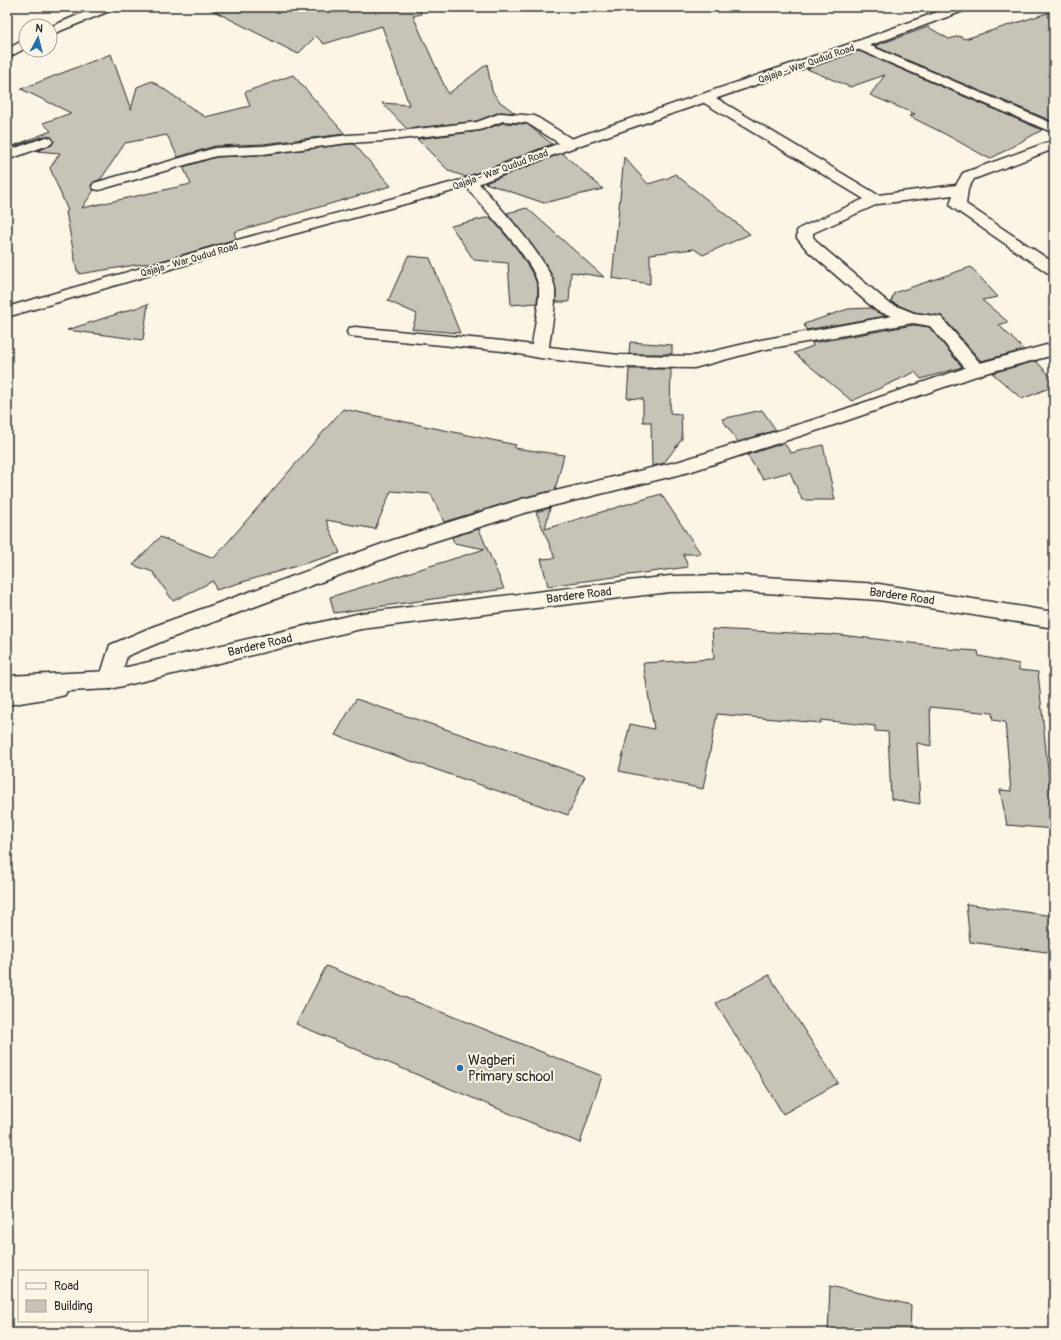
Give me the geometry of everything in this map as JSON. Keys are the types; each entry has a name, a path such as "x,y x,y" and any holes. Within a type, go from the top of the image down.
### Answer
{"street":[{"path":"58,28 108,7"},
{"name":"Qajaja - War Qudud Road","path":"7,312 248,242 470,182 570,144 859,45 957,8"},
{"path":"859,45 1054,129"},
{"path":"7,54 18,48"},
{"path":"706,98 875,200"},
{"path":"99,186 215,152 263,150 348,139 383,137 465,126 480,126 501,117 530,119 570,144"},
{"path":"7,156 46,141"},
{"path":"1054,144 968,176 960,189 958,205 1054,270"},
{"path":"470,182 527,250 544,277 547,289 540,352"},
{"path":"960,189 875,200 811,227 805,231 805,238 883,307 913,318 935,322 976,370"},
{"path":"355,332 503,346 540,352 619,361 694,362 762,345 913,318"},
{"path":"104,680 118,651 160,633 400,545 522,506 682,467 822,423 976,370 1054,349"},
{"name":"Bardere Road","path":"104,680 361,621 670,584 732,583 879,592 1054,620"},
{"path":"7,686 104,680"},
{"path":"7,696 104,680"}],"building":[{"path":"206,7 420,7 421,14 413,16 448,94 487,64 492,91 499,101 515,113 500,112 477,121 407,129 382,103 409,105 382,26 324,44 316,36 298,54"},
{"path":"1054,11 1054,122 874,46 928,27 949,39 959,36 965,39"},
{"path":"859,51 1042,130 990,159 909,116 915,114 870,95 885,75 850,87 807,69"},
{"path":"111,54 131,110 137,87 152,81 205,117 250,106 245,92 293,75 345,134 263,144 215,146 178,157 167,135 125,143 101,179 91,185 94,190 82,208 191,184 183,167 216,157 263,155 348,144 354,144 391,186 234,232 236,239 161,261 79,274 79,271 77,271 66,212 68,211 50,168 60,153 37,151 52,145 54,140 51,137 45,136 8,148 51,131 43,123 71,113 21,89"},
{"path":"503,123 527,124 552,144 466,177 449,171 417,139 480,131"},
{"path":"562,153 603,189 544,203 485,183"},
{"path":"624,157 648,184 668,178 675,174 750,234 703,255 694,249 650,254 650,284 612,278"},
{"path":"527,208 604,277 571,272 569,302 556,302 556,290 553,278 546,264 507,213"},
{"path":"490,217 517,249 534,276 538,288 537,303 511,305 508,263 474,260 451,226"},
{"path":"408,256 430,258 460,333 412,329 417,314 388,301"},
{"path":"971,267 998,297 982,300 1008,322 999,325 1024,350 981,361 942,316 914,312 891,302 894,293"},
{"path":"148,304 143,340 67,330"},
{"path":"871,308 886,316 806,330 804,324 848,309"},
{"path":"913,325 929,327 962,367 921,379 915,372 852,401 794,353 813,346 812,343"},
{"path":"630,342 672,345 672,354 629,354"},
{"path":"1036,361 1054,380 1054,386 1022,399 992,373"},
{"path":"629,369 671,369 670,413 681,414 682,439 664,463 652,466 651,422 643,422 643,399 627,398"},
{"path":"343,409 516,445 514,448 564,455 555,490 522,498 444,522 431,494 391,491 375,529 326,520 340,553 216,590 213,581 173,601 153,572 133,565 160,537 214,558"},
{"path":"762,410 776,430 738,442 722,419"},
{"path":"784,443 791,453 823,445 835,500 802,500 790,472 763,479 747,455"},
{"path":"661,494 701,554 683,554 688,567 548,586 541,559 555,558 536,512 550,508 545,529"},
{"path":"479,529 504,589 334,613 330,597 485,549 454,543 452,537"},
{"path":"712,629 832,634 946,647 947,649 978,651 979,656 1019,664 1019,670 1038,672 1054,829 1007,825 1000,790 1011,791 1005,722 993,720 992,713 930,707 931,746 917,743 920,804 891,799 888,732 875,731 875,726 821,720 821,723 717,714 703,789 619,771 630,724 654,729 643,663 714,659"},
{"path":"356,699 585,776 568,815 335,735"},
{"path":"966,904 1054,916 1054,953 970,942"},
{"path":"326,966 602,1076 580,1143 296,1024"},
{"path":"769,975 838,1083 783,1114 716,1003"},
{"path":"830,1286 911,1305 910,1333 828,1333"}],"place":[{"name":"Wagberi Primary school","path":"460,1068"}]}
